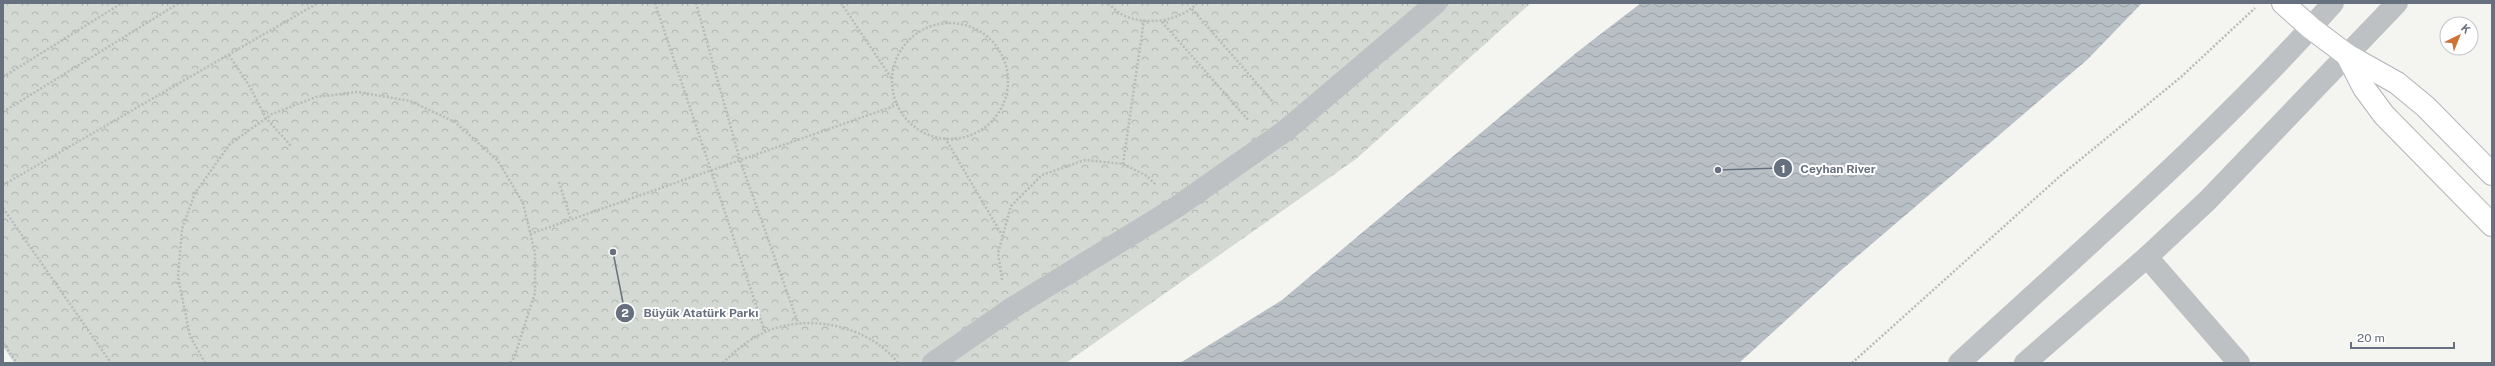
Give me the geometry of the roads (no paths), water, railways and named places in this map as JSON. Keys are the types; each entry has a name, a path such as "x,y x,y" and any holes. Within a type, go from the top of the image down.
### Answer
{"main road":[{"path":"2284,3 2311,28 2347,55 2397,83 2426,107 2492,174"},
{"path":"2347,55 2364,88 2384,115 2492,225"}],"street":[{"path":"933,363 1012,308 1178,206 1269,143 1293,125 1436,3"},
{"path":"1959,363 2180,159 2311,28 2333,3"},
{"path":"2025,363 2147,257 2208,200 2397,3"},
{"path":"2147,257 2239,363"}],"water":[{"path":"1641,3 2142,3 2088,59 1839,272 1739,363 1180,363 1282,300 1576,53"}],"place":[{"name":"Ceyhan River","path":"1718,170"},
{"name":"Büyük Atatürk Parkı","path":"613,252"}]}
